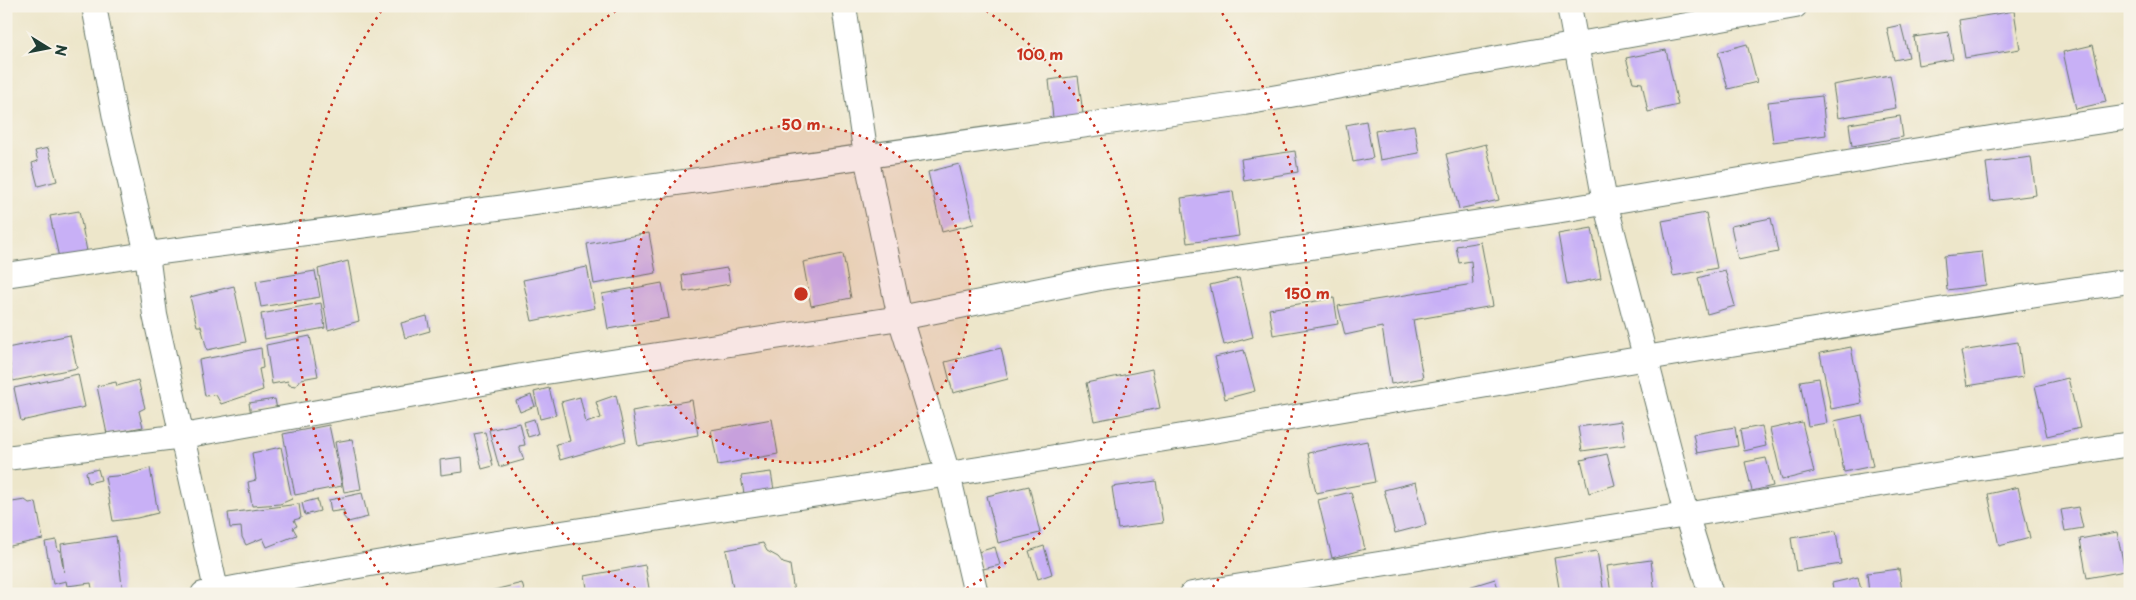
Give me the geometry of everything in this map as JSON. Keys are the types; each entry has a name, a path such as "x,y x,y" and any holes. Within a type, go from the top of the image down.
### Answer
{"street":[{"path":"94,6 115,118 147,254 155,315 183,436 212,593 573,530 948,474 1645,358 2130,281"},
{"path":"844,6 866,156 900,318 948,474 976,594"},
{"path":"1569,6 1605,202 1686,514 1711,594"},
{"path":"6,275 147,254 520,205 1244,102 1795,6"},
{"path":"6,458 183,436 539,373 900,318 1100,278 1556,212 1605,202 2008,135 2130,117"},
{"path":"1192,594 2130,444"}],"building":[{"path":"2014,11 2020,49 1965,58 1959,20"},
{"path":"1901,25 1909,57 1894,60 1887,28"},
{"path":"1948,32 1953,59 1918,65 1914,37"},
{"path":"1747,44 1757,82 1728,89 1718,52"},
{"path":"2093,45 2106,102 2076,109 2063,52"},
{"path":"1666,50 1678,105 1648,112 1642,83 1633,82 1626,58"},
{"path":"1890,75 1896,108 1838,118 1833,85"},
{"path":"1078,76 1083,114 1053,118 1049,80"},
{"path":"1822,96 1826,135 1773,142 1768,102"},
{"path":"1900,116 1903,137 1852,146 1849,124"},
{"path":"1366,121 1373,158 1353,162 1346,125"},
{"path":"1414,125 1419,153 1380,160 1375,131"},
{"path":"1486,144 1499,200 1459,209 1446,154"},
{"path":"48,148 57,181 38,186 32,163 38,161 35,151"},
{"path":"1295,151 1298,172 1244,181 1241,159"},
{"path":"2031,157 2036,195 1991,201 1986,163"},
{"path":"959,164 974,224 942,232 928,172"},
{"path":"1233,191 1239,236 1187,243 1181,198"},
{"path":"79,211 90,266 62,272 50,216"},
{"path":"1706,213 1717,268 1673,276 1662,221"},
{"path":"1771,218 1778,252 1738,260 1731,226"},
{"path":"1592,228 1601,278 1567,285 1558,234"},
{"path":"649,233 656,273 594,284 587,244"},
{"path":"1481,242 1493,306 1413,320 1423,378 1391,384 1382,327 1345,335 1338,306 1473,284 1471,261 1459,263 1456,246"},
{"path":"1982,252 1986,285 1947,290 1944,256"},
{"path":"843,254 851,298 811,306 803,262"},
{"path":"348,261 359,321 328,330 318,269"},
{"path":"587,267 595,308 532,321 523,280"},
{"path":"727,268 730,284 684,292 682,275"},
{"path":"1725,270 1735,306 1707,314 1698,278"},
{"path":"315,271 320,297 261,307 256,281"},
{"path":"1239,278 1253,337 1224,345 1210,285"},
{"path":"662,283 669,318 608,329 602,294"},
{"path":"234,286 246,342 207,350 201,326 197,326 190,297"},
{"path":"1334,298 1338,324 1273,335 1269,309"},
{"path":"321,303 325,328 265,339 261,314"},
{"path":"427,316 430,331 405,338 401,323"},
{"path":"70,335 77,368 13,381 7,348"},
{"path":"310,336 318,376 301,379 296,386 289,385 288,381 272,384 266,345"},
{"path":"2018,342 2023,377 1967,386 1961,351"},
{"path":"1851,347 1862,403 1831,409 1820,353"},
{"path":"261,348 263,368 259,369 263,390 221,404 216,395 205,396 199,360"},
{"path":"1001,348 1008,379 953,393 945,362"},
{"path":"1244,350 1255,391 1225,399 1215,357"},
{"path":"1152,369 1160,408 1094,421 1086,383"},
{"path":"78,374 85,407 21,421 14,388"},
{"path":"1819,378 1827,423 1808,426 1800,381"},
{"path":"2068,378 2080,428 2047,436 2035,386"},
{"path":"138,380 145,408 139,411 143,427 107,434 97,386 116,382 117,386"},
{"path":"549,388 556,415 540,419 534,392"},
{"path":"531,395 535,406 520,412 516,401"},
{"path":"616,395 626,441 560,460 556,444 570,441 561,402 580,397 586,423 601,418 596,402"},
{"path":"275,399 277,410 251,415 249,403"},
{"path":"692,400 698,435 638,446 632,411"},
{"path":"1862,415 1873,466 1844,472 1834,421"},
{"path":"534,419 538,434 528,437 524,422"},
{"path":"772,419 778,454 718,465 711,430"},
{"path":"1621,421 1625,445 1582,451 1578,427"},
{"path":"1802,422 1814,472 1782,480 1770,429"},
{"path":"520,423 525,445 519,446 524,460 499,467 489,430"},
{"path":"329,425 342,486 295,495 283,434"},
{"path":"1762,426 1766,446 1744,451 1740,430"},
{"path":"1735,427 1738,446 1697,453 1693,434"},
{"path":"485,432 493,466 482,469 474,434"},
{"path":"352,439 361,489 344,492 335,442"},
{"path":"1367,441 1375,482 1316,493 1308,453"},
{"path":"281,447 292,499 280,504 252,506 248,482 256,480 252,453"},
{"path":"1607,454 1615,485 1589,493 1581,460"},
{"path":"462,457 463,472 441,475 440,460"},
{"path":"1766,458 1773,486 1752,491 1745,462"},
{"path":"150,468 158,513 113,521 105,477 126,475"},
{"path":"98,469 101,480 88,483 86,472"},
{"path":"771,472 774,490 744,494 741,476"},
{"path":"1156,481 1163,523 1118,529 1112,487"},
{"path":"1416,482 1426,525 1395,533 1384,490"},
{"path":"1029,486 1040,533 998,543 987,496"},
{"path":"2018,487 2030,538 1999,546 1988,494"},
{"path":"1351,492 1365,549 1332,558 1318,500"},
{"path":"362,493 368,517 348,522 343,516 344,510 331,512 329,500"},
{"path":"317,499 320,511 305,515 302,503"},
{"path":"25,500 29,503 36,502 43,539 6,547 6,503"},
{"path":"299,504 301,518 294,520 297,526 293,528 297,535 267,547 263,538 246,545 242,537 241,527 230,528 228,513"},
{"path":"2078,507 2083,528 2065,531 2061,510"},
{"path":"1836,531 1841,564 1796,571 1791,538"},
{"path":"2117,532 2125,571 2087,578 2080,539"},
{"path":"116,536 123,594 93,594 91,583 67,586 66,581 53,584 45,542 56,540 64,572 61,544"},
{"path":"763,543 767,551 778,557 783,563 790,565 794,593 734,594 726,550"},
{"path":"1044,546 1052,574 1038,579 1029,551"},
{"path":"995,547 1000,565 983,569 978,552"},
{"path":"1597,551 1604,594 1560,594 1554,558"},
{"path":"1651,560 1655,594 1611,594 1607,566"},
{"path":"645,565 650,594 588,594 585,576"},
{"path":"1899,569 1902,592 1869,594 1867,573"},
{"path":"1858,577 1862,594 1834,594 1832,583"},
{"path":"1495,579 1500,594 1471,594 1469,587"},
{"path":"522,583 525,594 490,594 490,591"}]}
